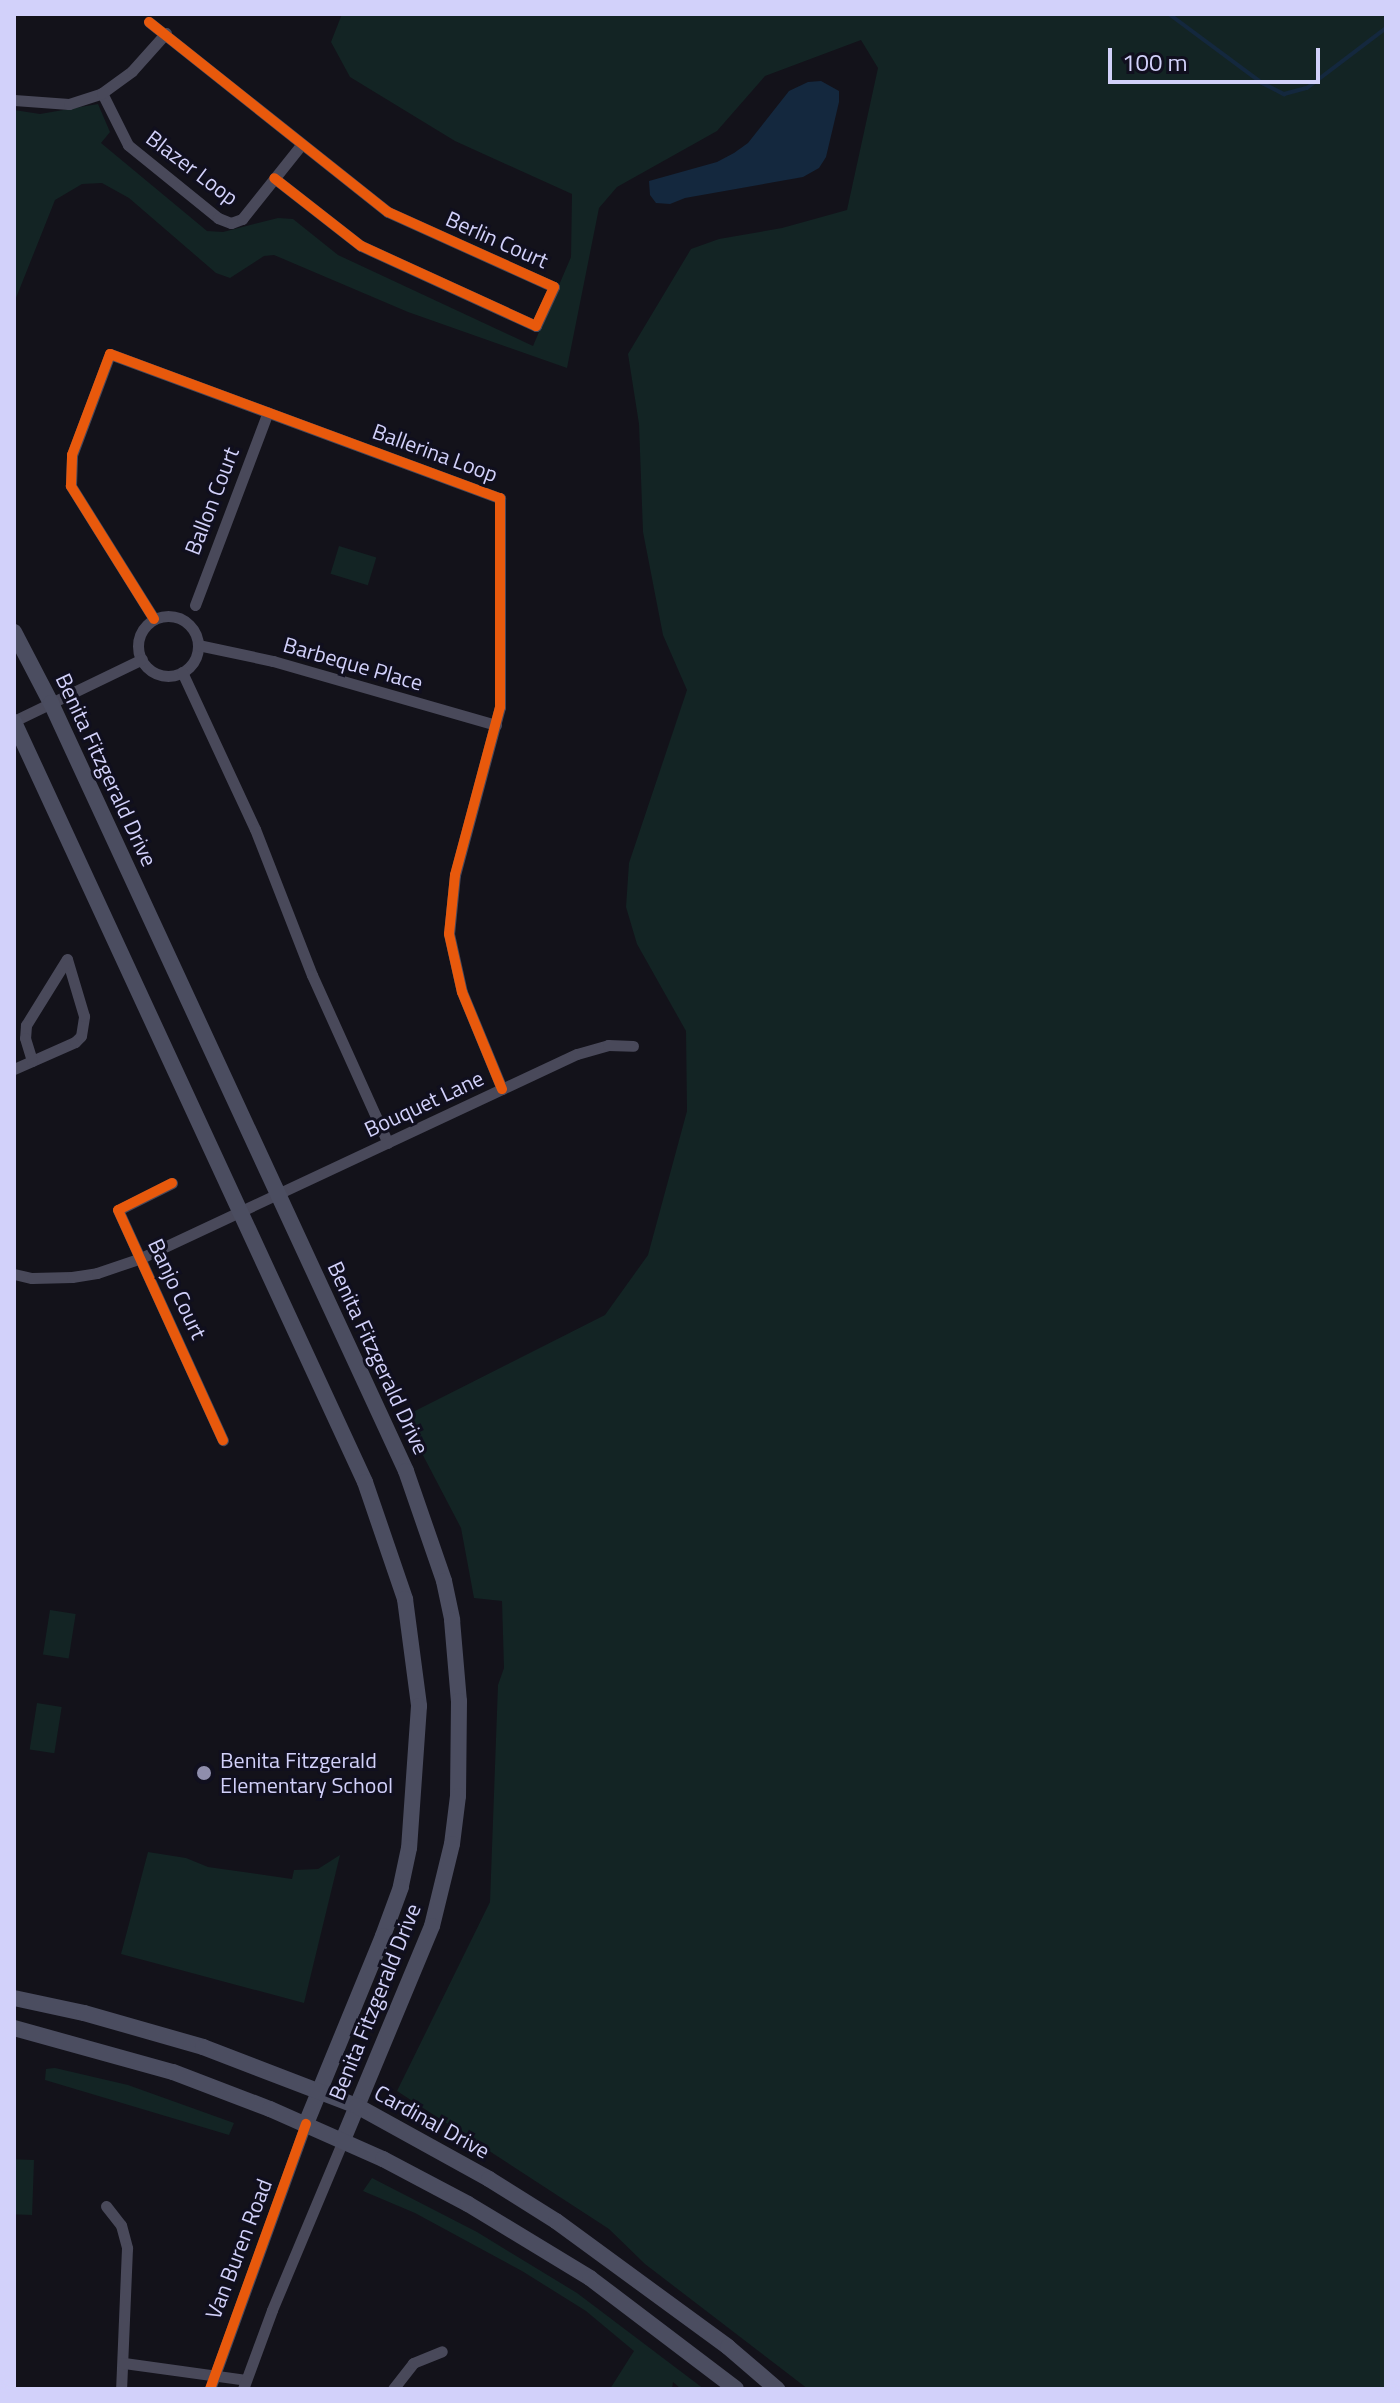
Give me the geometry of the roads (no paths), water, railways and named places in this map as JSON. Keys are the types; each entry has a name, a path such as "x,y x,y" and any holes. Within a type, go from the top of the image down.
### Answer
{"main road":[{"name":"Benita Fitzgerald Drive","path":"14,632 51,703 279,1194 420,1506 444,1581 457,1669 458,1796 441,1893 420,1959 343,2140"},
{"name":"Benita Fitzgerald Drive","path":"14,722 380,1518 405,1599 417,1676 418,1763 401,1887 306,2124"},
{"name":"Cardinal Drive","path":"14,1998 135,2026 320,2090 357,2106 465,2165 556,2221 717,2338 777,2389"},
{"path":"14,2028 161,2068 343,2140 468,2204 542,2247 638,2312 736,2389"}],"street":[{"name":"Berlin Court","path":"149,22 388,212 554,287 536,326 361,246 274,178"},
{"path":"14,100 69,104 102,93 132,71 166,33"},
{"name":"Blazer Loop","path":"102,93 128,145 218,218 231,223 242,219 301,145"},
{"name":"Ballerina Loop","path":"154,619 71,486 72,455 110,354 500,498 501,697 455,875 449,934 462,992 502,1089"},
{"name":"Ballon Court","path":"195,605 268,412"},
{"path":"171,616 187,622 198,645 194,661 182,672 164,675 155,672 142,659 140,636 154,619 171,616"},
{"name":"Barbeque Place","path":"198,645 273,661 496,725"},
{"path":"14,722 142,659"},
{"path":"182,672 255,829 312,975 388,1143"},
{"path":"14,1069 75,1042 83,1030 84,1016 67,959 26,1025 25,1038 32,1061"},
{"name":"Bouquet Lane","path":"14,1274 32,1278 72,1277 97,1273 141,1258 596,1047 633,1046"},
{"name":"Banjo Court","path":"172,1183 118,1210 223,1440"},
{"name":"Van Buren Road","path":"210,2389 306,2124"},
{"path":"124,2363 215,2375 244,2384 343,2140"},
{"path":"106,2206 121,2225 127,2242 121,2389"},
{"path":"393,2389 413,2363 442,2351"}],"water":[{"path":"821,81 839,91 839,102 826,157 819,168 803,177 685,198 670,204 656,203 650,195 649,181 717,162 734,153 748,143 789,91 808,82"}],"waterway":[{"path":"1169,14 1262,83 1284,94 1307,88 1386,28"}],"place":[{"name":"Benita Fitzgerald Elementary School","path":"204,1773"}]}
